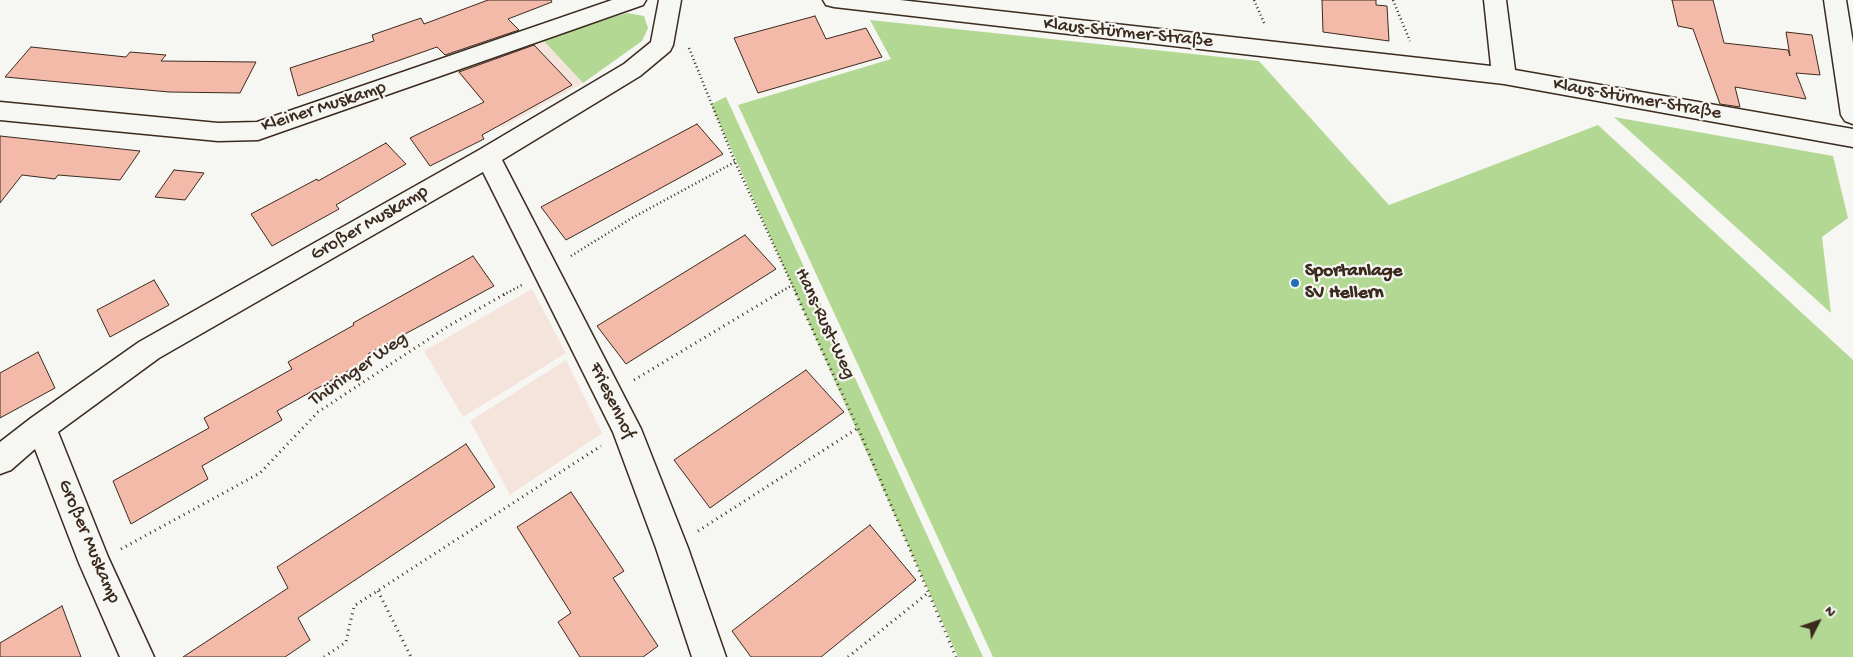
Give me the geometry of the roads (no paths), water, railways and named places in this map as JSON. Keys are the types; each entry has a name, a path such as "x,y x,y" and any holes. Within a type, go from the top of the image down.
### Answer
{"street":[{"name":"Kleiner Muskamp","path":"0,111 218,132 258,131 635,0"},
{"name":"Großer Muskamp","path":"0,460 41,427 148,350 488,157 632,70 662,45 670,0"},
{"name":"Klaus-Stürmer-Straße","path":"834,0 1504,76 1853,138"},
{"path":"1495,0 1504,76"},
{"path":"1842,14 1853,115"},
{"name":"Friesenhof","path":"488,157 545,272 610,394 626,429 672,548 709,657"},
{"name":"Großer Muskamp","path":"41,427 95,563 137,657"}],"place":[{"name":"Sportanlage SV Hellern","path":"1295,283"}]}
